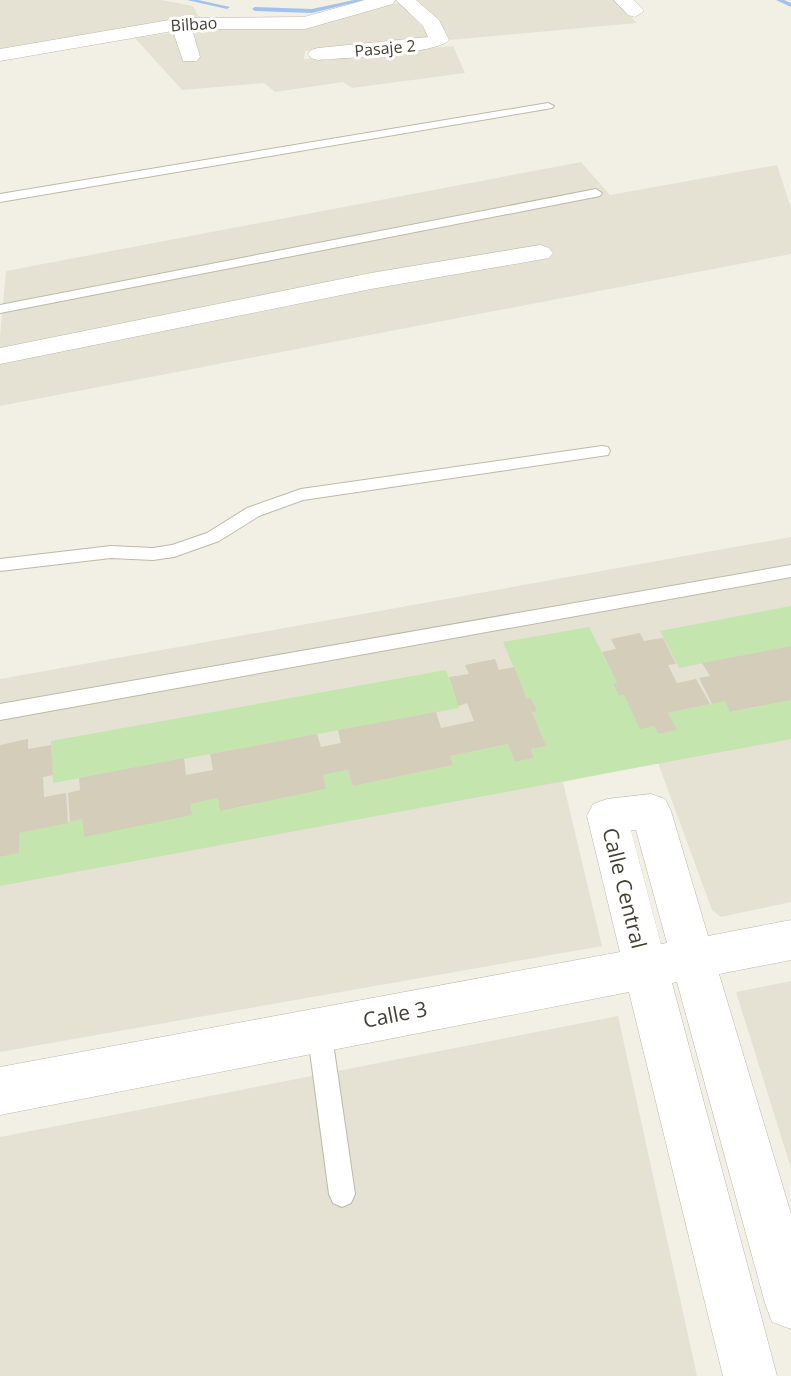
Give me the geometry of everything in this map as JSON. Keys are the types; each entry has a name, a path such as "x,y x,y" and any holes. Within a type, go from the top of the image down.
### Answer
{"street":[{"name":"Bilbao","path":"0,55 181,24 239,10 305,23 386,0"},
{"name":"Pasaje 2","path":"318,54 427,44 439,40 432,24 405,0"},
{"path":"181,24 190,57"},
{"path":"0,356 371,281 540,253"},
{"name":"Calle Central","path":"750,1376 607,816 651,811 791,1303"},
{"name":"Calle 3","path":"0,1091 791,940"}],"lane":[{"path":"0,198 548,106"},
{"path":"0,309 596,193"},
{"path":"0,565 111,552 153,554 174,551 213,537 253,512 301,495 603,451"},
{"path":"0,712 791,571"},
{"path":"319,1029 342,1194"}],"shaded area":[{"path":"0,0 161,0 193,6 199,17 0,53"},
{"path":"415,0 613,0 637,23 450,40 439,22"},
{"path":"398,3 417,16 431,37 427,40 305,51 304,59 453,46 465,73 352,88 343,82 275,92 264,83 182,90 135,38 207,28 305,28"},
{"path":"581,162 610,195 777,165 791,208 791,254 0,406 0,336 6,271"},
{"path":"791,537 791,902 721,917 712,910 658,763 563,782 602,946 0,1052 0,679"},
{"path":"791,981 791,1168 736,992"},
{"path":"618,1016 697,1376 0,1376 0,1137"}],"green space":[{"path":"791,606 791,646 679,668 660,631"},
{"path":"589,627 617,683 613,684 619,696 624,695 640,728 654,726 658,734 676,730 668,713 725,701 731,712 791,700 791,739 0,886 0,857 19,853 19,833 82,819 84,836 218,798 221,811 326,789 323,775 348,770 353,786 453,765 450,756 508,744 515,762 534,758 531,749 545,746 532,712 536,710 532,699 527,699 503,642"},
{"path":"446,670 459,708 53,783 51,741"}],"building":[{"path":"640,633 644,641 663,638 676,664 668,665 677,683 696,679 710,704 668,713 677,730 658,734 654,726 640,729 624,695 619,696 613,684 617,683 602,652 616,649 611,639"},
{"path":"791,646 791,700 730,712 725,701 712,704 699,678 710,676 702,663"},
{"path":"495,659 499,670 514,667 527,699 531,698 537,711 532,712 546,746 531,749 534,758 515,762 508,744 450,756 453,765 353,786 348,770 323,775 326,789 220,811 218,798 190,804 192,815 84,837 82,819 70,822 68,793 80,790 79,778 184,758 186,775 213,770 210,754 317,734 321,747 341,743 338,730 436,712 441,728 474,721 467,703 458,706 449,677 469,674 465,665"},
{"path":"28,739 28,749 51,745 53,775 43,777 44,797 66,793 68,823 19,833 19,853 0,857 0,745"}],"waterway":[{"path":"190,0 227,7"},
{"path":"255,9 312,11 361,0"},
{"path":"779,0 791,5"}]}
